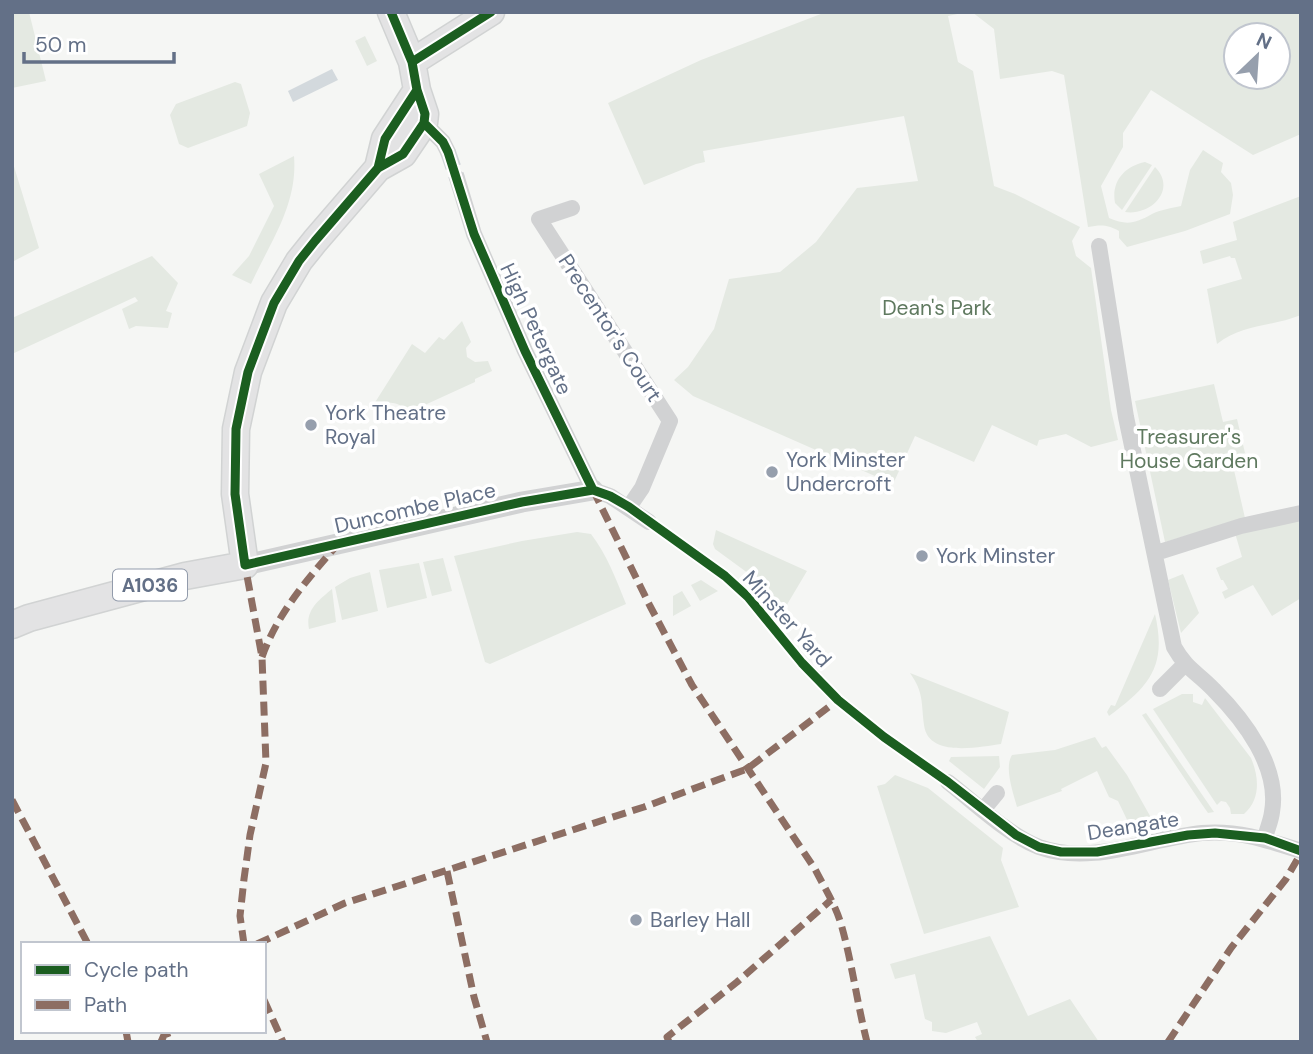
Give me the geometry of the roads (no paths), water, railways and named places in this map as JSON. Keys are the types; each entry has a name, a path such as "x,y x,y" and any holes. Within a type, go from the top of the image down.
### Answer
{"main road":[{"path":"377,167 404,155 424,123 425,114 412,62 391,12"},
{"path":"412,62 491,12"},
{"path":"245,565 237,512 235,468 236,429 248,372 274,303 299,261 377,167 385,139 417,90"},
{"name":"A1036","path":"12,625 29,618 185,576 245,565"}],"street":[{"path":"424,123 443,142 448,152"},
{"name":"High Petergate","path":"457,178 474,234 525,351 593,490"},
{"name":"Precentor's Court","path":"572,208 539,219 670,421 642,488 629,507"},
{"path":"1100,246 1126,417 1174,647 1184,664 1227,702 1256,743 1265,761 1271,781 1273,810 1265,838"},
{"path":"593,490 610,496 649,522"},
{"name":"Duncombe Place","path":"245,565 522,502 593,490"},
{"path":"1156,553 1241,526 1301,513"},
{"path":"1160,689 1184,664"},
{"name":"Deangate","path":"948,782 1017,835 1039,847 1061,852 1097,852 1202,833 1265,838 1301,850"},
{"path":"983,810 997,793"}],"tunnel":[{"path":"448,152 457,178"}],"place":[{"name":"York Theatre Royal","path":"311,425"},
{"name":"York Minster Undercroft","path":"772,472"},
{"name":"York Minster","path":"922,556"},
{"name":"Barley Hall","path":"636,920"}],"park label":[{"name":"Dean's Park","path":"937,308"},
{"name":"Treasurer's House Garden","path":"1189,449"}]}
